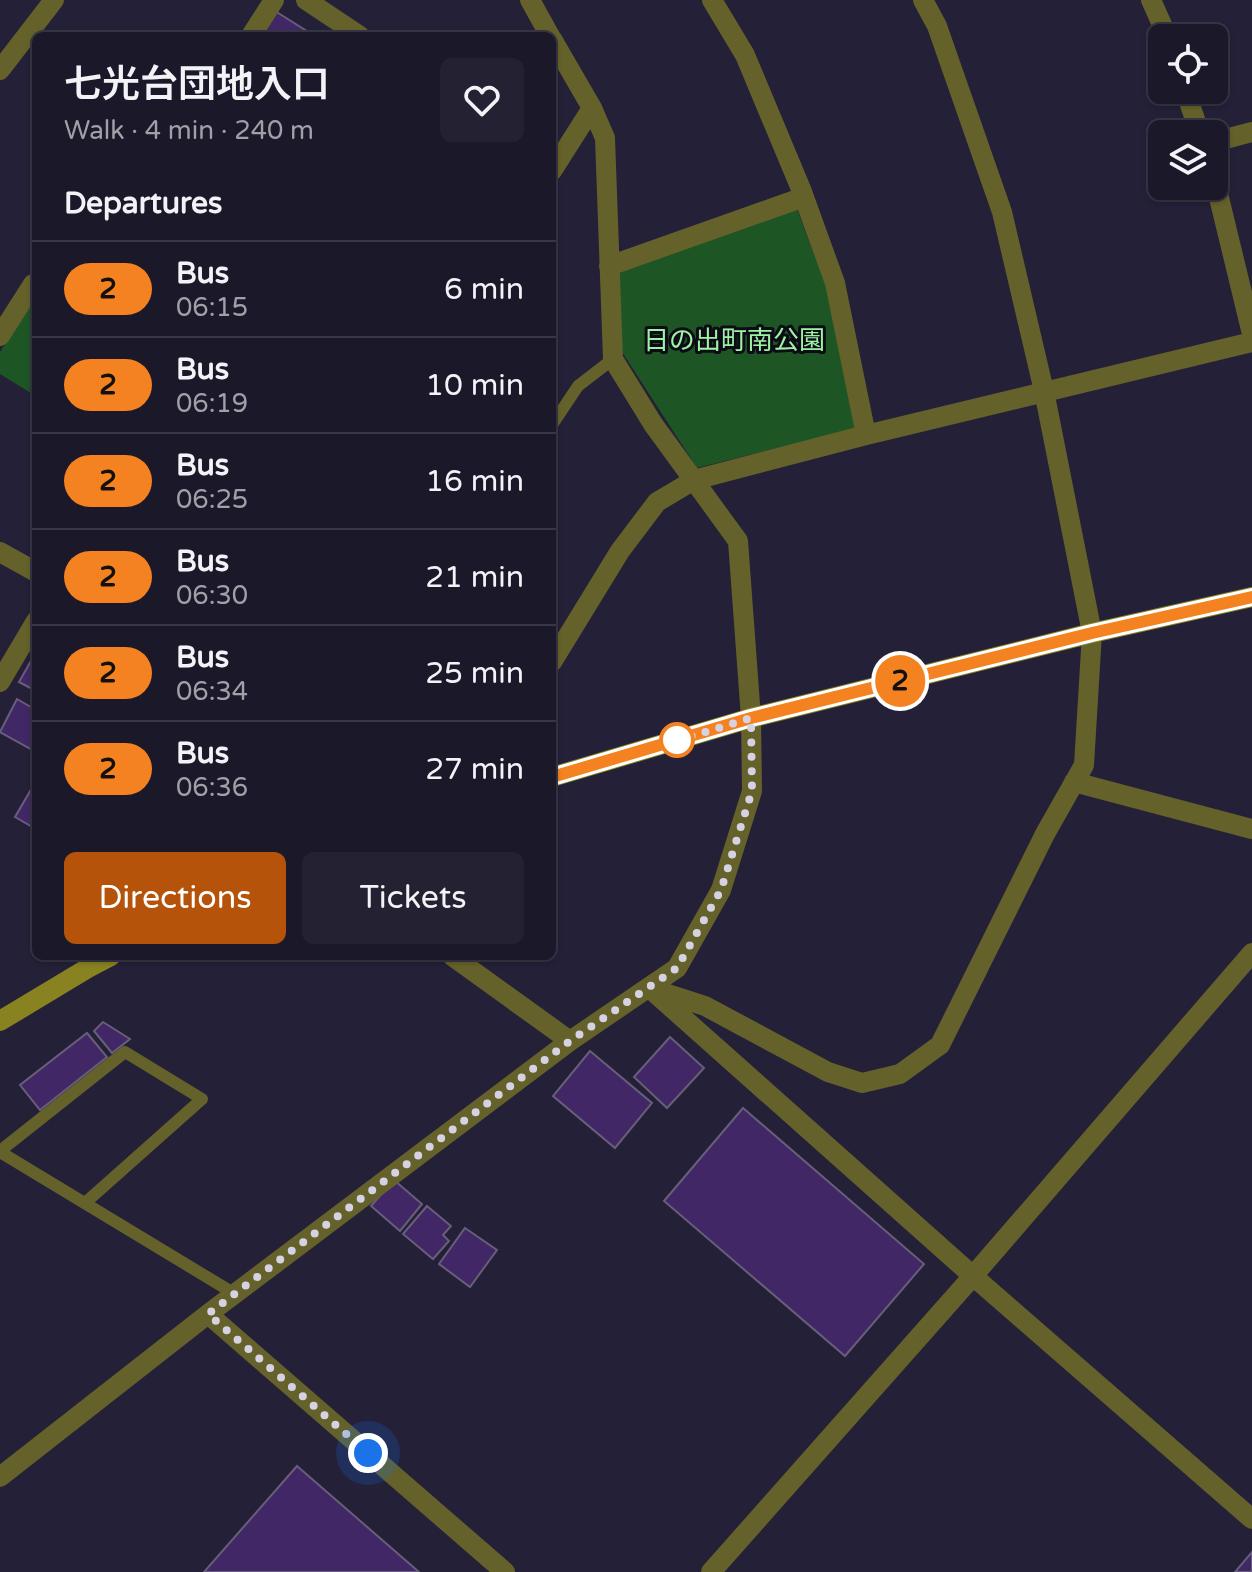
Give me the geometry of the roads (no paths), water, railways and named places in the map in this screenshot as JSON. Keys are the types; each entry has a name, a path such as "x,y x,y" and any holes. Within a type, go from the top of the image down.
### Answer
{"street":[{"path":"0,70 54,0"},
{"path":"254,32 274,0"},
{"path":"306,0 354,32"},
{"path":"530,0 546,32"},
{"path":"712,0 745,55 804,197 835,283 866,435"},
{"path":"649,988 705,1006 828,1072 862,1083 900,1074 940,1045 1045,834 1084,765 1092,633 1044,391 1002,212 937,26 923,0"},
{"path":"1151,0 1162,24"},
{"path":"0,1477 208,1314 570,1041 677,968 721,890 752,791 751,718 738,541 653,424 613,359 605,138 592,108 556,50"},
{"path":"556,165 592,108"},
{"path":"1228,138 1252,132"},
{"path":"609,266 804,197"},
{"path":"1220,200 1252,334"},
{"path":"0,336 32,286"},
{"path":"556,655 620,551 657,502 694,480 1252,342"},
{"path":"0,552 32,570"},
{"path":"556,776 751,718 1092,633 1252,597"},
{"path":"0,682 32,628"},
{"path":"1074,782 1252,829"},
{"path":"711,1572 973,1276 1252,953"},
{"path":"0,1021 103,960"},
{"path":"458,960 570,1041"},
{"path":"649,988 1252,1519"},
{"path":"208,1314 505,1572"}],"lane":[{"path":"556,419 578,386 613,359"},
{"path":"85,1203 202,1099 125,1052 0,1152 235,1294"}],"park label":[{"name":"日の出町南公園","path":"734,340"}]}
